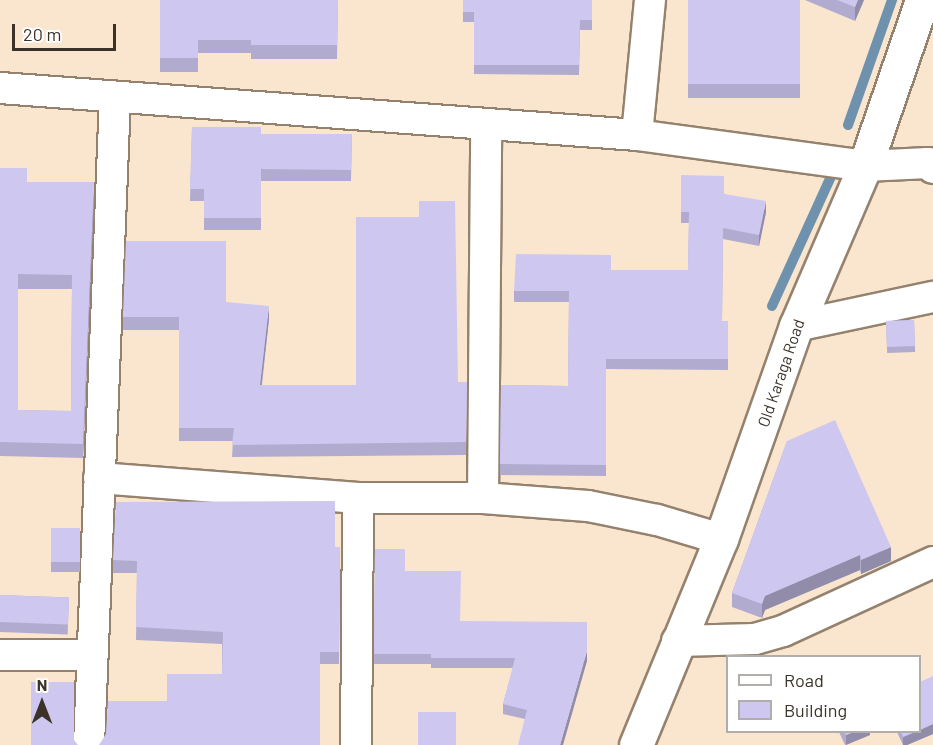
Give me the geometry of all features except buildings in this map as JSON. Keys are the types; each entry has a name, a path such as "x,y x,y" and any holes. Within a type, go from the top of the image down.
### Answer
{"street":[{"path":"637,135 650,0"},
{"name":"Old Karaga Road","path":"636,745 721,539 796,326 865,166 922,0"},
{"path":"0,88 486,126 637,135 865,166 928,164 933,168"},
{"path":"89,745 115,97"},
{"path":"483,498 486,126"},
{"path":"796,326 933,297"},
{"path":"99,478 358,498 483,498 588,506 657,520 721,539"},
{"path":"356,745 358,498"},
{"path":"677,641 755,639 783,631 933,562"},
{"path":"0,655 91,655"}],"waterway":[{"path":"848,125 892,0"},
{"path":"772,306 834,170"}]}
